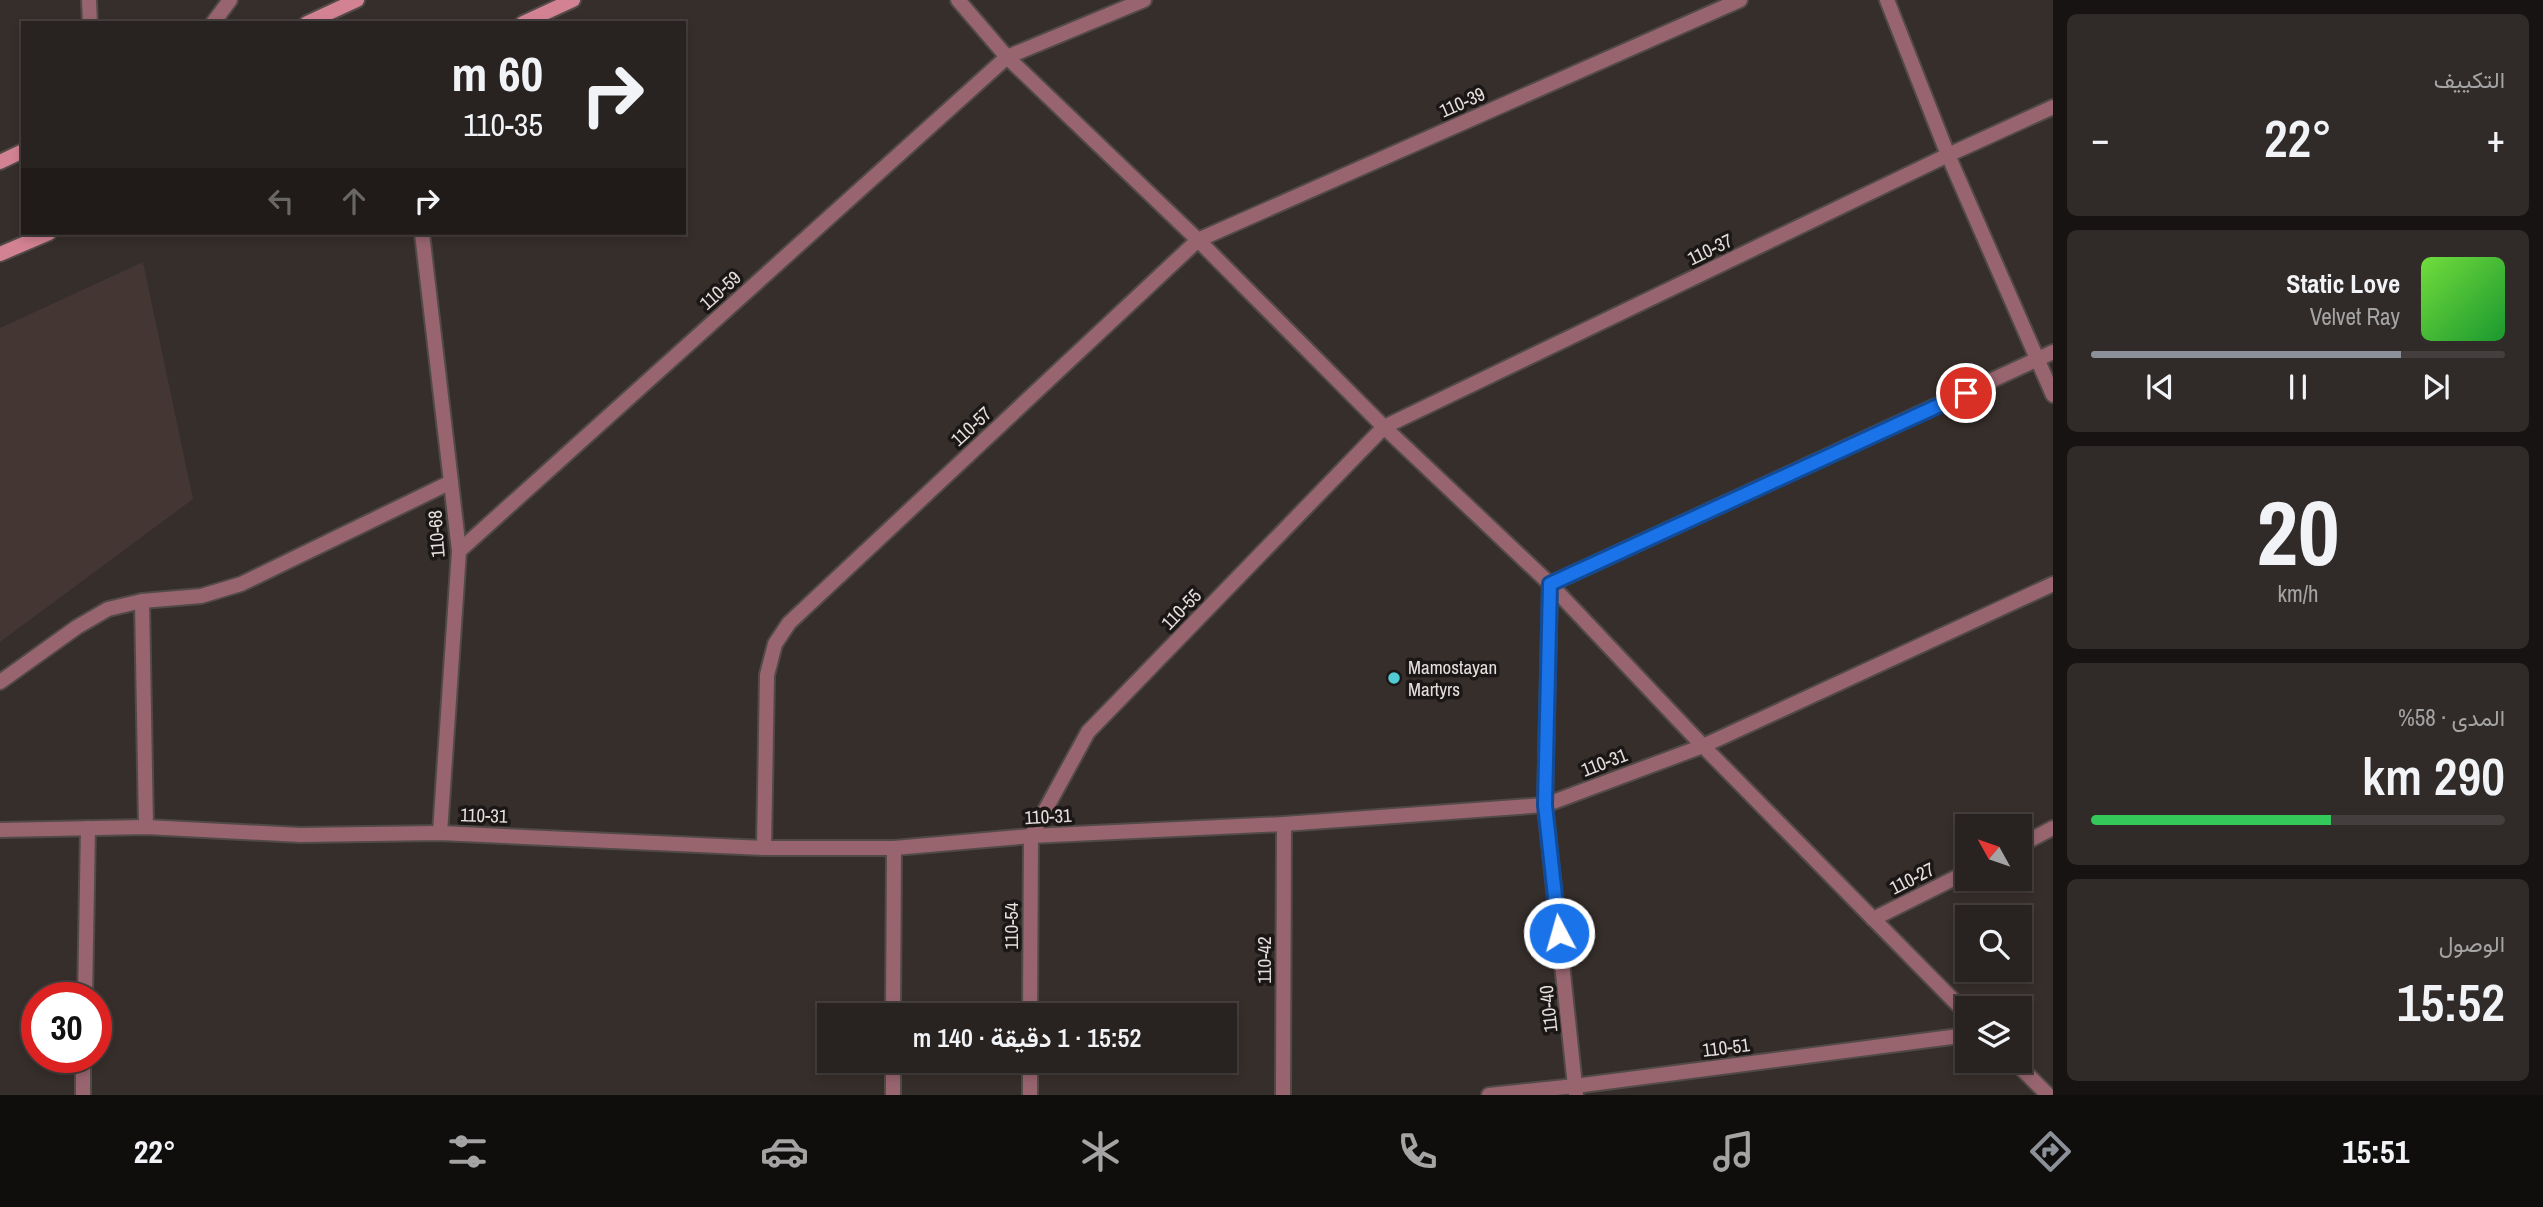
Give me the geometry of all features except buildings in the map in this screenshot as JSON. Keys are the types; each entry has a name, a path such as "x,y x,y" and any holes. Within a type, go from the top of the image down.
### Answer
{"main road":[{"path":"311,21 357,0"},
{"path":"527,21 573,0"},
{"path":"0,162 21,152"},
{"path":"0,254 44,235"}],"street":[{"path":"89,0 90,21"},
{"path":"214,21 230,0"},
{"path":"958,0 1007,58 1198,240 1384,428 1550,584 1703,746 1955,1002"},
{"name":"110-59","path":"459,551 1007,58 1144,0"},
{"name":"110-39","path":"1198,240 1740,0"},
{"path":"1887,0 1948,155 2053,395"},
{"name":"110-37","path":"1384,428 1948,155 2053,107"},
{"name":"110-68","path":"422,235 459,551 440,833"},
{"name":"110-57","path":"764,848 766,675 775,644 789,623 1198,240"},
{"path":"1550,584 2053,352"},
{"name":"110-55","path":"1031,836 1088,732 1384,428"},
{"path":"0,682 92,617 108,609 142,601 201,596 241,584 451,482"},
{"name":"110-40","path":"1550,584 1545,805 1575,1091"},
{"name":"110-31","path":"0,830 146,827 300,835 440,833 764,848 894,849 1031,836 1284,824 1545,805 1703,746 2053,584"},
{"path":"142,601 146,827"},
{"name":"110-42","path":"1283,1095 1284,824"},
{"path":"85,982 88,828"},
{"path":"2032,839 2053,828"},
{"name":"110-54","path":"1030,1003 1031,836"},
{"path":"893,1003 894,849"},
{"name":"110-27","path":"1874,919 1955,878"},
{"name":"110-51","path":"1489,1095 1575,1091 1955,1037"},
{"path":"83,1073 83,1095"},
{"path":"893,1073 893,1095"},
{"path":"1030,1073 1030,1095"},
{"path":"2026,1073 2048,1095"}],"shaded area":[{"path":"143,262 193,499 0,642 0,328"}],"place":[{"name":"Mamostayan Martyrs","path":"1394,678"}],"route":[{"path":"1559,933 1545,805 1550,584 1966,393"}]}
